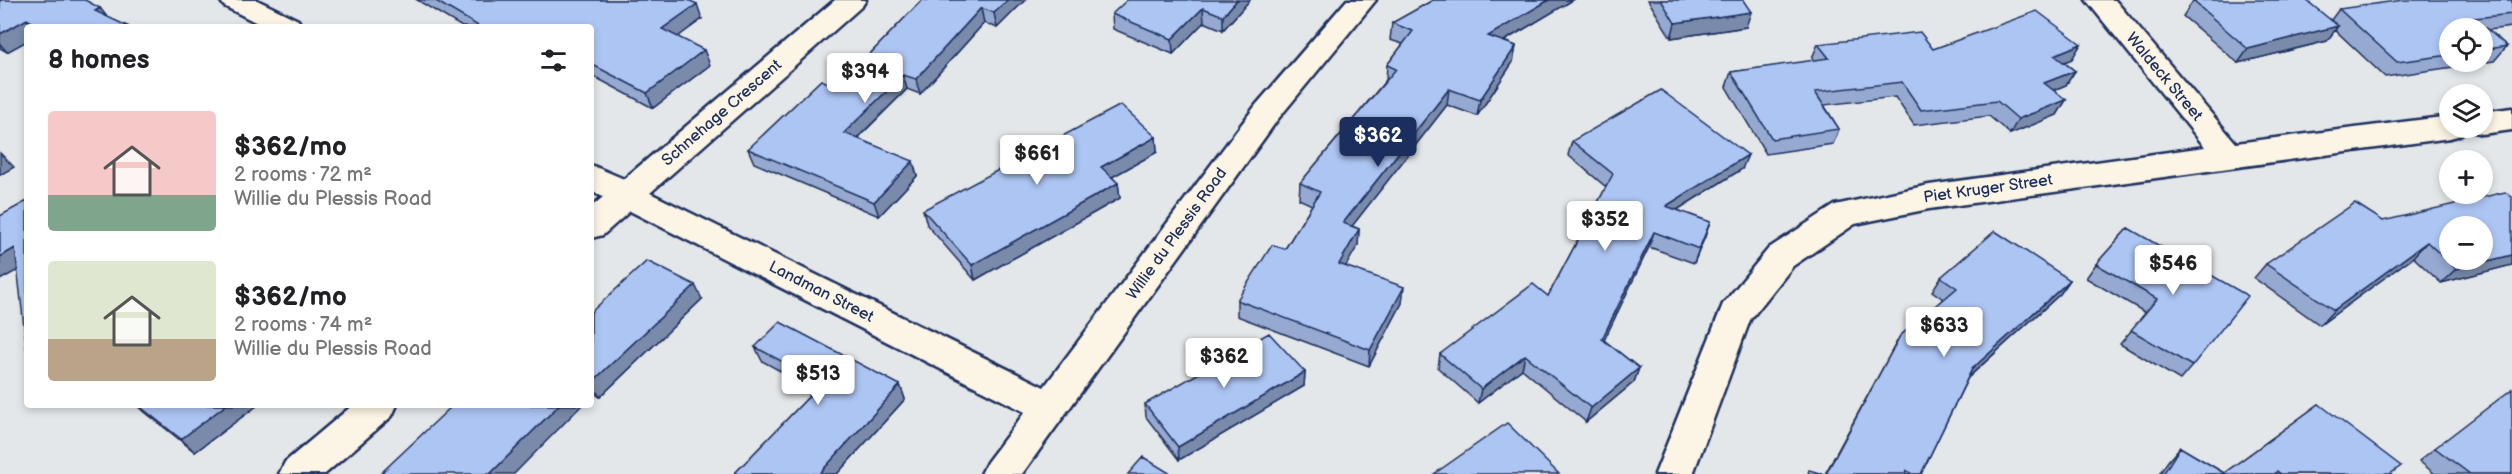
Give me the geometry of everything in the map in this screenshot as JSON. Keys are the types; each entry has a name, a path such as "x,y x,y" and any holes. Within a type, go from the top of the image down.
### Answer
{"street":[{"path":"234,0 282,24"},
{"name":"Schnehage Crescent","path":"594,223 852,0"},
{"name":"Willie du Plessis Road","path":"1000,474 1267,112 1362,0"},
{"name":"Waldeck Street","path":"2100,0 2229,154"},
{"path":"2493,122 2512,119"},
{"name":"Piet Kruger Street","path":"1674,474 1736,314 1781,257 1846,214 1929,197 2229,154 2439,128"},
{"name":"Landman Street","path":"594,178 1050,407"},
{"path":"297,474 375,408"}],"building":[{"path":"0,0 85,0 100,8 95,11 123,24 35,24 27,19 0,34"},
{"path":"434,0 688,0 697,4 662,29 704,50 647,93 594,66 594,24 475,24"},
{"path":"922,0 1008,0 994,13 981,8 916,79 903,75 844,133 913,161 874,202 748,149 821,80 838,87"},
{"path":"1127,0 1237,0 1223,16 1203,8 1172,39 1112,14"},
{"path":"1433,0 1549,0 1488,36 1516,46 1480,100 1449,89 1343,223 1359,229 1339,264 1404,287 1370,350 1237,300 1272,245 1285,249 1320,192 1300,183 1396,69 1387,65 1413,31 1392,23"},
{"path":"1661,0 1743,0 1751,12 1675,23"},
{"path":"2306,0 2338,26 2248,49 2193,1"},
{"path":"2403,0 2512,0 2512,14 2474,18 2439,18 2439,56 2397,62 2339,9"},
{"path":"2037,11 2081,44 2054,55 2075,71 2044,83 2066,100 2018,119 1997,101 1921,110 1902,82 1815,92 1839,129 1772,139 1731,72 1829,58 1818,44 1920,32 1933,49"},
{"path":"2493,34 2507,46 2493,48"},
{"path":"1661,90 1748,155 1666,206 1710,222 1699,249 1654,232 1602,339 1639,368 1591,408 1525,355 1481,389 1440,354 1533,284 1548,296 1613,174 1572,141"},
{"path":"1121,105 1156,137 1101,167 1118,183 972,265 923,210"},
{"path":"2505,192 2512,197 2512,255 2493,260 2493,216 2439,216 2439,253 2427,242 2334,310 2266,264 2355,203 2383,221 2455,204 2493,204 2493,195"},
{"path":"24,203 24,328 15,248 0,257 0,216"},
{"path":"2128,228 2248,296 2192,366 2131,330 2157,299 2096,264"},
{"path":"1995,231 2070,280 1972,369 1921,474 1912,474 1906,470 1905,474 1826,474 1900,336 1957,288 1941,277"},
{"path":"647,261 695,285 594,380 594,309"},
{"path":"780,322 900,385 819,474 734,474 822,383 755,347"},
{"path":"1269,333 1305,372 1178,447 1145,404"},
{"path":"2512,389 2512,474 2470,474 2435,448"},
{"path":"2319,404 2401,466 2390,474 2281,474 2277,471 2275,474 2163,474 2180,447 2224,473"},
{"path":"142,408 222,408 181,439"},
{"path":"450,408 556,408 490,474 380,474"},
{"path":"1507,423 1559,474 1434,474"},
{"path":"1143,457 1171,474 1128,474"},
{"path":"1809,470 1823,474 1808,474"}]}
